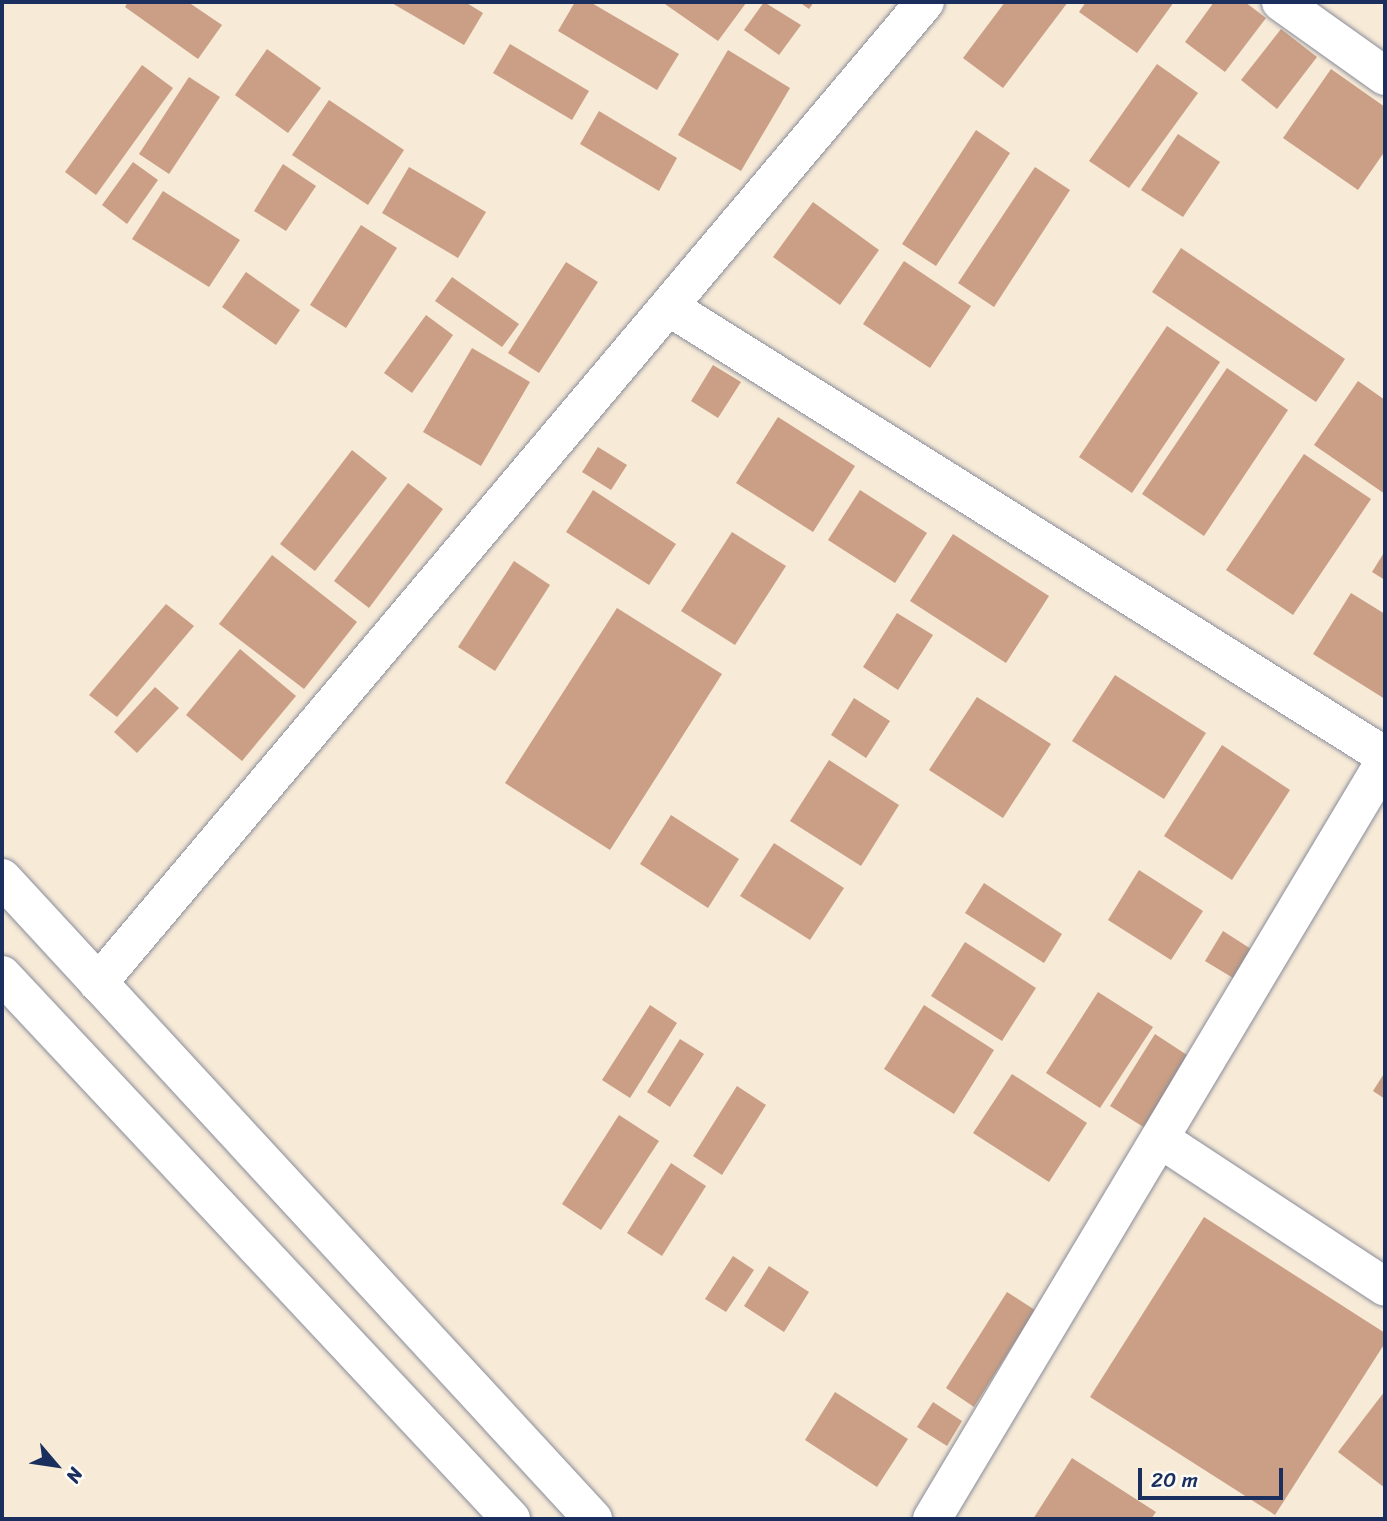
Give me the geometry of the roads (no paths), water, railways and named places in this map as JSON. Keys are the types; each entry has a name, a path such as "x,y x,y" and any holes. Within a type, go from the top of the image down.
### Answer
{"main road":[{"path":"98,983 925,2"},
{"path":"1281,2 1385,76"},
{"path":"669,307 1385,759 932,1519"},
{"path":"2,878 593,1519"},
{"path":"2,975 510,1519"},
{"path":"1160,1139 1385,1287"}]}
